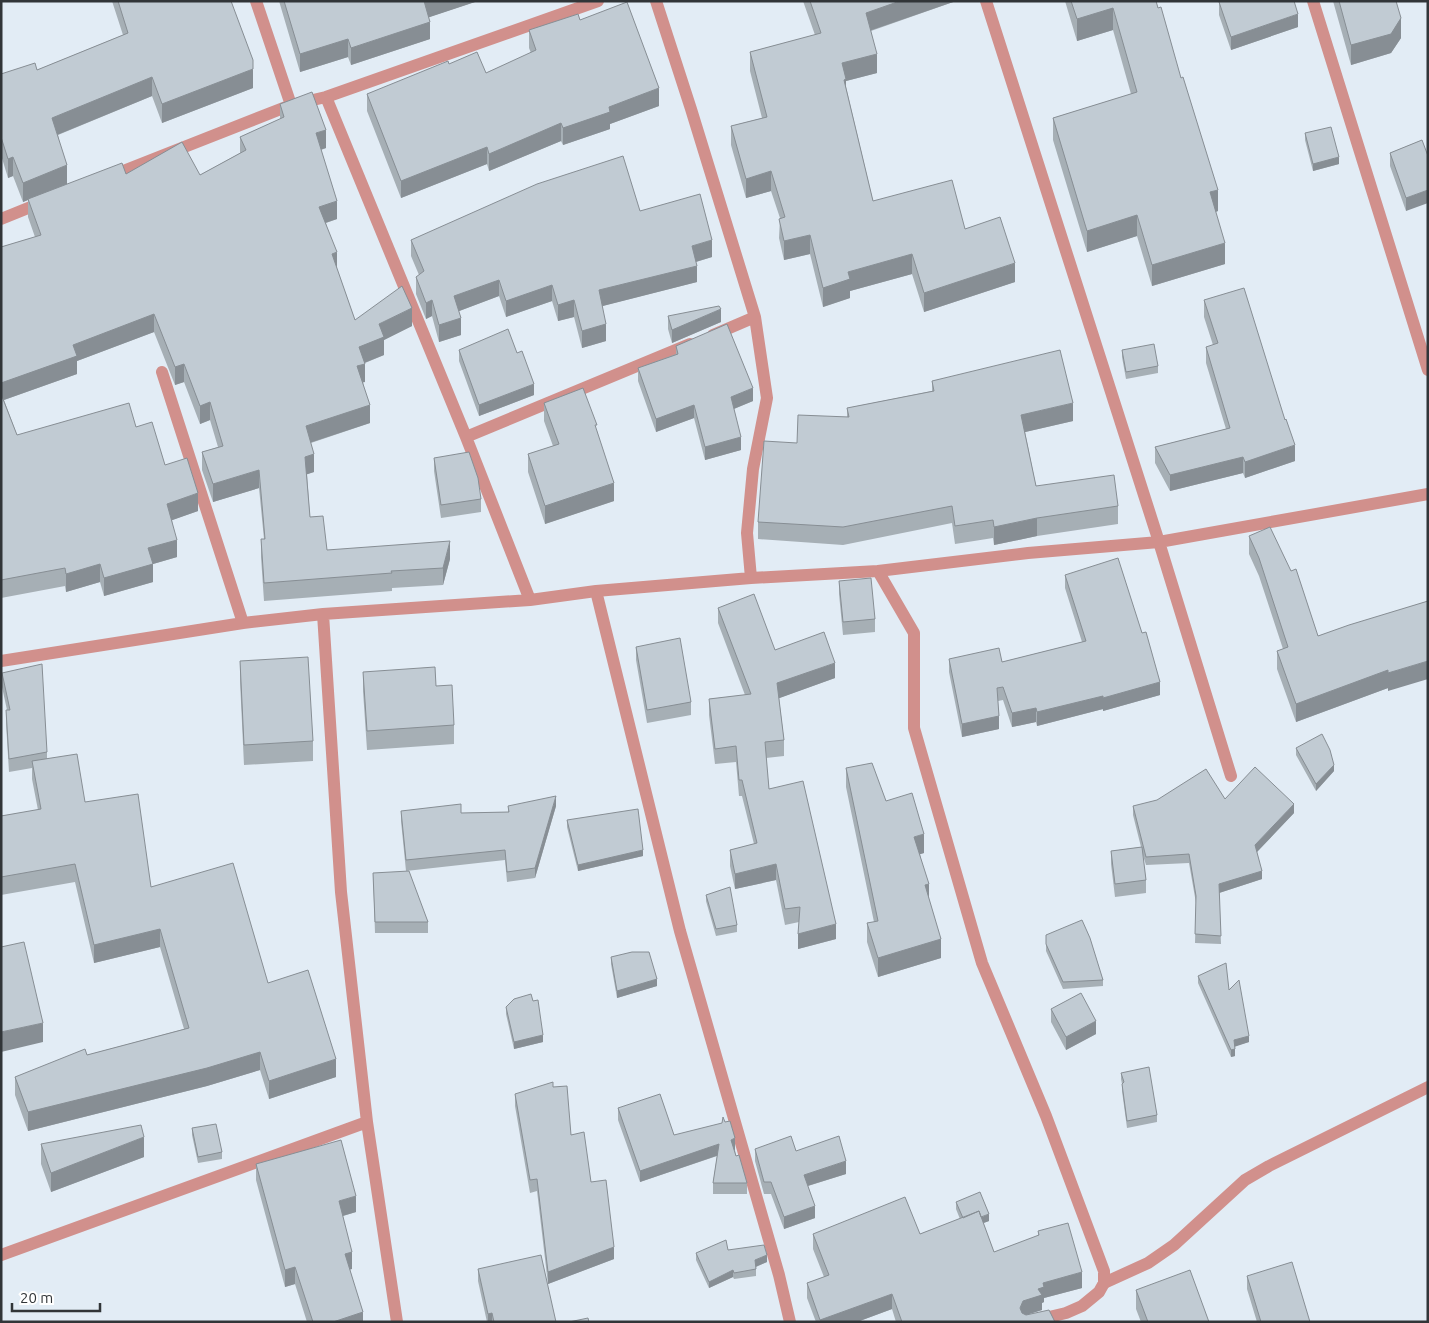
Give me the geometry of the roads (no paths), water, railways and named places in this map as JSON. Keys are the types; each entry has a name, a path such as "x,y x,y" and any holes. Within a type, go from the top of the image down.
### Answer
{"street":[{"path":"256,1 291,105"},
{"path":"101,180 291,105 326,97 598,1"},
{"path":"656,1 756,317 767,398 752,478 747,533 751,578"},
{"path":"986,1 1159,542 1231,776"},
{"path":"1313,1 1428,370"},
{"path":"326,97 466,437 530,600"},
{"path":"1,219 56,198"},
{"path":"466,437 756,317"},
{"path":"162,372 243,623"},
{"path":"1,660 243,623 323,614 530,600 596,591 751,578 878,572 1028,553 1159,542 1428,494"},
{"path":"878,572 914,633 914,728 982,963 1046,1116 1104,1271 1104,1283 1099,1292 1082,1306 1066,1313 1028,1322"},
{"path":"596,591 680,931 780,1275 790,1322"},
{"path":"323,614 341,892 367,1122 397,1322"},
{"path":"1104,1283 1148,1263 1174,1245 1245,1180 1253,1175 1428,1087"},
{"path":"1,1255 367,1122"}]}
